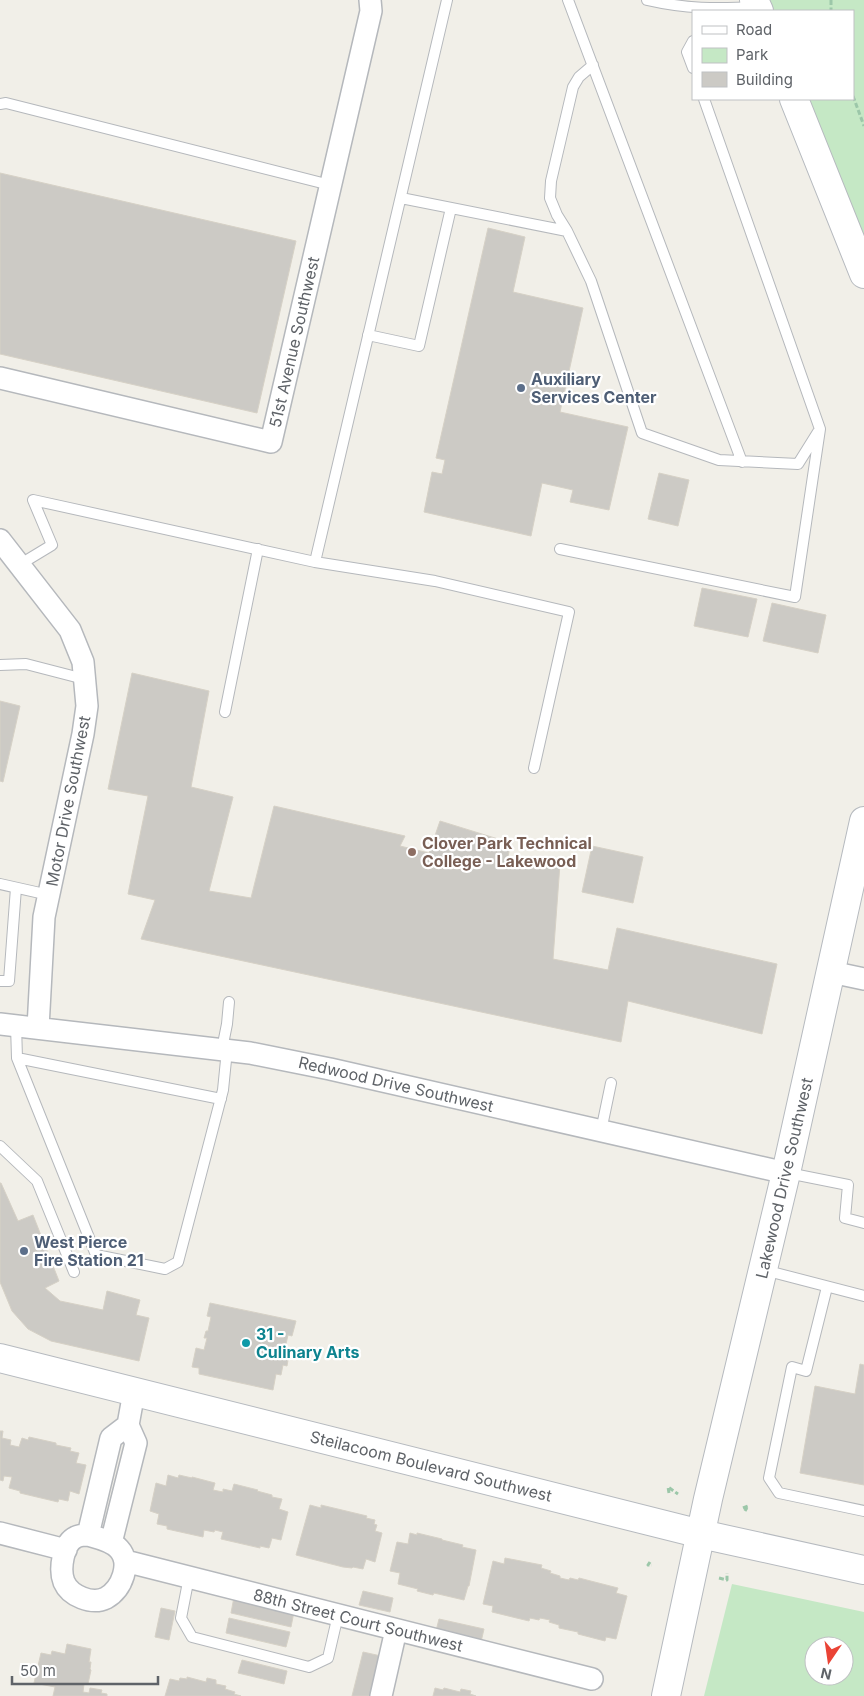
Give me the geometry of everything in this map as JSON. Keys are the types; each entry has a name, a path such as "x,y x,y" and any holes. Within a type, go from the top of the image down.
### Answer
{"main road":[{"path":"794,100 864,274"},
{"name":"Lakewood Drive Southwest","path":"666,1696 708,1499 786,1173 864,821"},
{"name":"Steilacoom Boulevard Southwest","path":"0,1358 701,1534 864,1570"}],"street":[{"name":"51st Avenue Southwest","path":"0,378 271,442 371,11 370,0"},
{"name":"Motor Drive Southwest","path":"0,540 70,630 83,662 87,706 83,734 44,917 38,1028"},
{"path":"831,972 864,979"},
{"name":"Redwood Drive Southwest","path":"8,1025 250,1052 786,1173"},
{"path":"111,1543 136,1443 128,1425 134,1392"},
{"path":"88,1535 111,1438 128,1425"},
{"path":"0,1533 66,1550"},
{"path":"88,1535 111,1543 118,1547 125,1561 125,1572 111,1595 104,1599 86,1600 71,1592 64,1583 62,1575 63,1561 71,1540 78,1536 88,1535"},
{"name":"88th Street Court Southwest","path":"125,1561 592,1679"},
{"path":"381,1696 396,1630"}],"lane":[{"path":"315,562 446,0"},
{"path":"568,0 742,462"},
{"path":"647,0 667,5 708,10 757,6"},
{"path":"692,43 687,52 692,65"},
{"path":"593,65 579,77 574,87 551,181 550,198 591,281 642,433 719,460 798,464 820,429"},
{"path":"560,549 795,597 820,429 704,100"},
{"path":"0,104 15,106 330,185"},
{"path":"401,198 567,231"},
{"path":"368,334 419,346 451,208"},
{"path":"19,565 52,545 33,500 315,562 435,581 569,612 534,768"},
{"path":"224,712 258,549"},
{"path":"0,665 26,664 84,679"},
{"path":"0,884 49,895"},
{"path":"0,981 9,981 16,888"},
{"path":"8,1025 17,1058 96,1255 165,1269 178,1262 221,1099 229,1002"},
{"path":"17,1058 221,1099"},
{"path":"601,1131 610,1084"},
{"path":"0,1146 37,1181 74,1272"},
{"path":"786,1173 848,1185 845,1218 864,1223"},
{"path":"763,1270 864,1296"},
{"path":"827,1286 806,1371 792,1367 768,1478 780,1493 864,1511"},
{"path":"189,1578 182,1618 192,1637 300,1665 309,1667 328,1658 338,1615"}],"path":[{"path":"854,99 864,126"},
{"path":"669,1493 668,1487 678,1494"},
{"path":"719,1578 727,1580 727,1573"}],"green space":[{"path":"754,0 864,0 864,274 794,100 854,100 854,10 759,10"},
{"path":"732,1584 864,1612 864,1696 704,1696"}],"building":[{"path":"0,173 296,241 257,413 0,354"},
{"path":"488,228 525,237 513,292 583,308 560,412 628,427 609,510 570,502 573,490 542,483 531,536 424,512 432,472 442,474 445,460 436,458"},
{"path":"659,473 689,480 678,526 648,519"},
{"path":"702,588 757,599 748,637 694,626"},
{"path":"772,603 826,615 818,653 763,641"},
{"path":"132,673 209,691 191,787 233,797 209,891 251,898 274,806 405,836 400,846 429,853 440,821 511,843 507,861 560,864 553,959 608,970 617,928 777,964 762,1034 628,1001 621,1042 141,939 155,900 128,894 148,796 108,789"},
{"path":"0,701 20,706 3,782 0,781"},
{"path":"592,846 643,857 633,903 582,892"},
{"name":"West Pierce Fire Station 21","path":"0,1183 18,1221 33,1215 59,1281 45,1288 60,1301 103,1310 107,1291 140,1300 136,1315 149,1318 139,1361 51,1341 28,1329 12,1311 0,1282"},
{"name":"31 - Culinary Arts","path":"210,1303 296,1321 292,1336 288,1335 284,1353 289,1354 287,1366 283,1365 281,1375 276,1374 273,1390 199,1374 199,1368 192,1367 196,1348 204,1350 207,1338 204,1338 206,1331 208,1331 211,1317 207,1316"},
{"path":"860,1364 864,1365 864,1485 800,1473 815,1386 855,1394"},
{"path":"0,1431 3,1431 2,1438 11,1440 10,1445 19,1447 22,1438 28,1440 29,1437 56,1443 56,1445 71,1448 70,1451 79,1453 76,1463 86,1465 79,1494 70,1491 68,1501 59,1499 58,1502 20,1493 20,1491 9,1488 12,1477 4,1476 3,1481 0,1480"},
{"path":"168,1475 178,1478 179,1475 192,1477 215,1483 213,1490 223,1492 223,1489 232,1491 234,1484 282,1499 279,1509 288,1512 281,1540 272,1538 269,1548 260,1546 260,1548 221,1539 223,1532 215,1530 214,1532 204,1530 203,1537 167,1529 167,1526 157,1524 159,1514 150,1511 156,1483 166,1486"},
{"path":"310,1505 321,1508 321,1505 367,1516 366,1518 375,1520 374,1524 377,1525 375,1531 382,1533 375,1562 366,1559 363,1569 343,1567 296,1555"},
{"path":"410,1533 442,1539 476,1550 469,1586 464,1600 434,1593 433,1595 398,1584 400,1573 390,1571 397,1542 408,1544"},
{"path":"505,1558 542,1565 541,1568 551,1571 550,1573 560,1576 560,1578 578,1580 579,1578 618,1588 616,1593 627,1596 616,1639 606,1637 605,1641 578,1634 578,1632 559,1628 559,1625 549,1622 550,1620 530,1618 529,1621 492,1612 493,1606 483,1604 493,1561 504,1564"},
{"path":"363,1591 393,1598 390,1612 359,1605"},
{"path":"234,1597 294,1612 291,1627 231,1613"},
{"path":"161,1608 175,1611 169,1640 155,1637"},
{"path":"229,1618 290,1632 286,1647 226,1633"},
{"path":"439,1619 484,1629 481,1642 436,1631"},
{"path":"67,1644 91,1649 89,1662 91,1662 91,1670 88,1684 84,1684 83,1692 89,1693 90,1688 102,1690 101,1693 107,1694 107,1696 53,1696 55,1687 34,1683 41,1653 51,1655 52,1651 65,1654"},
{"path":"363,1652 381,1656 372,1696 352,1696"},
{"path":"242,1660 287,1671 284,1684 238,1673"},
{"path":"187,1677 206,1682 207,1678 216,1680 216,1684 226,1686 225,1689 241,1696 165,1696 170,1679 179,1681 180,1678 187,1679"},
{"path":"435,1688 460,1692 461,1689 471,1691 470,1694 476,1696 433,1696"}],"place":[{"name":"Auxiliary Services Center","path":"521,388"},
{"name":"Clover Park Technical College - Lakewood","path":"412,852"},
{"name":"West Pierce Fire Station 21","path":"24,1251"},
{"name":"31 - Culinary Arts","path":"246,1343"}]}
